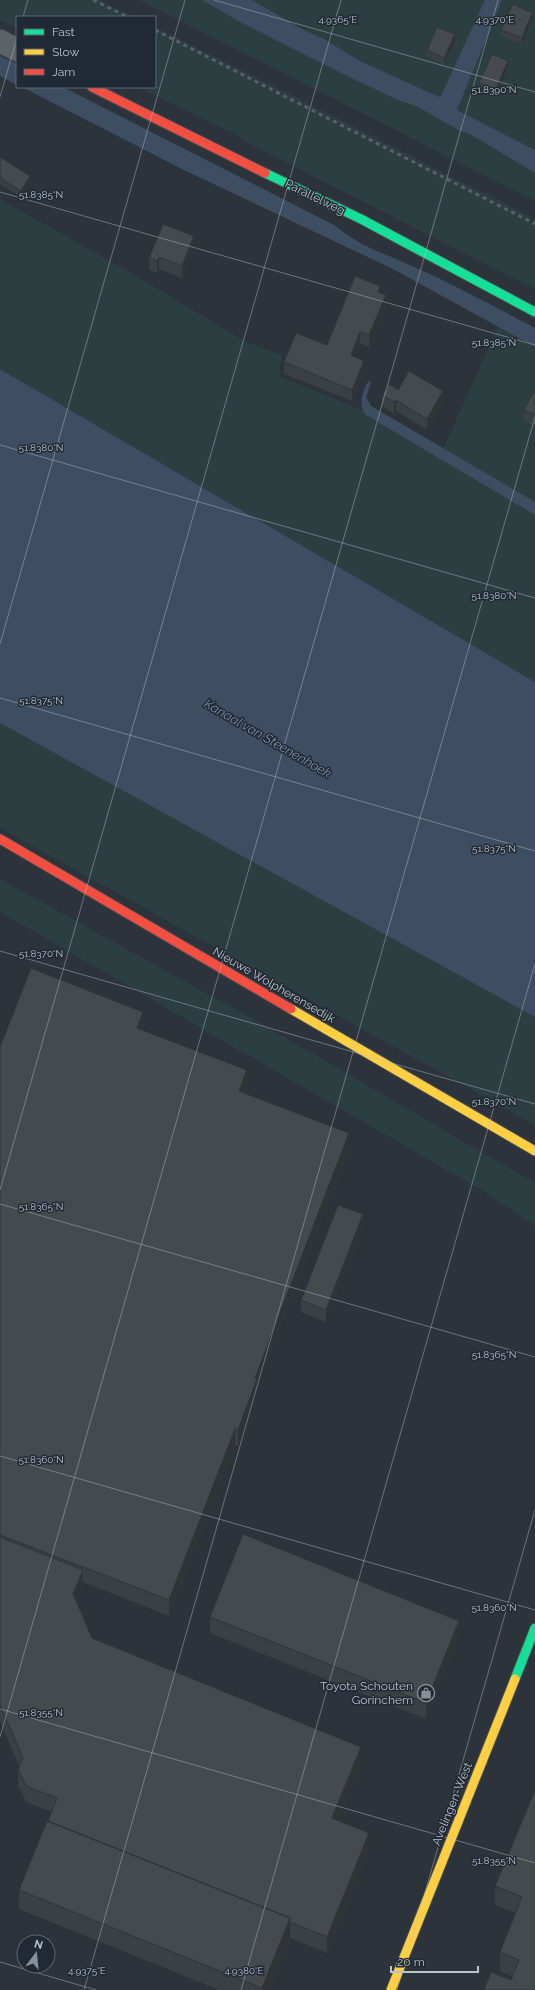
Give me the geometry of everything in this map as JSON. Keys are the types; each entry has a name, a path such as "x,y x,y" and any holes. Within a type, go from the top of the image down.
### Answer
{"street":[{"path":"0,42 16,50"},
{"name":"Parallelweg","path":"94,88 200,142 361,219 535,312"},
{"name":"Nieuwe Wolpherensedijk","path":"0,839 535,1151"},
{"name":"Avelingen-West","path":"391,1990 535,1628"}],"shaded area":[{"path":"0,0 100,0 132,16 16,16 16,28 0,20"},
{"path":"139,0 202,0 351,78 400,101 416,106 460,131 468,133 535,173 535,201"},
{"path":"252,0 535,0 535,150 360,61 324,39 304,30"},
{"path":"156,27 535,219 535,289 247,143 237,135 140,88 156,88"},
{"path":"0,199 128,271 248,343 282,355 279,376 362,410 366,415 535,515 535,682 0,369"},
{"path":"498,327 535,347 535,502 443,449"},
{"path":"0,723 535,1017 535,1125 0,828"},
{"path":"0,879 255,1020 535,1183 535,1226 483,1191 0,912"}],"water":[{"path":"202,0 252,0 304,30 324,39 360,61 439,97 441,96 485,0 502,0 457,110 535,150 535,173 468,133 460,131 416,106 400,101 351,78 242,23"},
{"path":"0,56 16,64 16,84 0,76"},
{"path":"24,88 65,88 336,226 364,245 445,281 535,328 535,347 393,269 184,170"},
{"name":"Kanaal van Steenenhoek","path":"0,369 535,682 535,1017 0,723"},
{"path":"369,381 371,383 366,397 371,406 535,502 535,515 366,415 362,407 362,398 364,389"}],"building":[{"path":"513,4 532,13 522,38 501,30"},
{"path":"437,27 455,34 444,58 427,50"},
{"path":"492,54 508,61 495,91 479,83"},
{"path":"0,157 30,176 21,191 0,178"},
{"path":"163,224 194,236 182,266 159,257 157,261 149,258"},
{"path":"355,276 380,286 378,292 386,295 369,335 360,332 351,355 364,361 352,390 284,362 296,333 327,345"},
{"path":"409,371 443,391 427,419 396,400 394,402 382,395 389,384 398,390"},
{"path":"535,389 535,415 524,410"},
{"path":"31,968 143,1012 137,1028 247,1070 239,1091 349,1133 255,1378 257,1379 238,1430 235,1429 169,1600 0,1535 0,1047"},
{"path":"338,1205 363,1214 326,1310 301,1300"},
{"path":"243,1534 459,1621 426,1703 210,1617"},
{"path":"0,1537 83,1570 73,1594 92,1638 361,1747 332,1818 369,1833 327,1937 290,1922 290,1918 48,1821 57,1798 26,1786 18,1769 23,1758 0,1705"},
{"path":"535,1790 535,1990 484,1990 491,1972 511,1980 519,1960 500,1952 522,1897 495,1886"},
{"path":"47,1821 290,1918 262,1988 19,1890"}],"railway":[{"path":"93,0 126,16"},
{"path":"156,31 535,224"}],"traffic: fast":[{"path":"265,173 361,219 535,312"},
{"path":"515,1679 535,1628"}],"traffic: slow":[{"path":"291,1009 535,1151"},
{"path":"391,1990 515,1679"}],"traffic: jam":[{"path":"94,88 265,173"},
{"path":"0,839 291,1009"}],"place":[{"name":"Toyota Schouten Gorinchem","path":"426,1693"}]}
